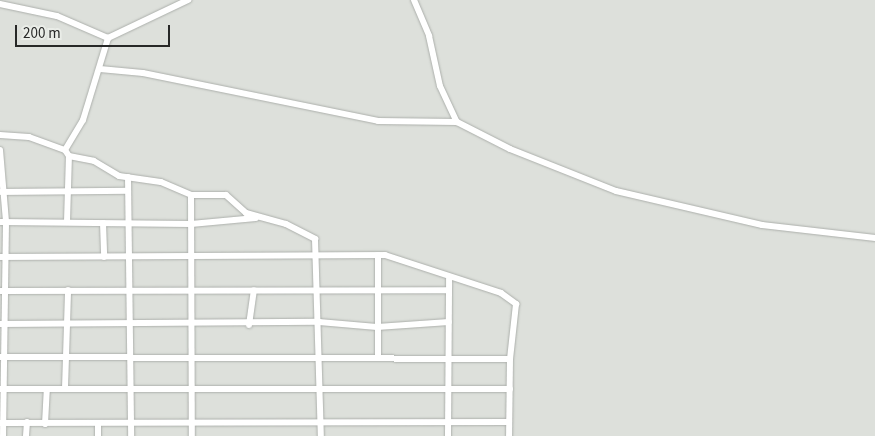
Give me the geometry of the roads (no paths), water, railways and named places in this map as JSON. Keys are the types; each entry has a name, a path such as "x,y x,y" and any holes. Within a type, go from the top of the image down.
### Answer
{"street":[{"path":"0,4 52,14 108,38 188,0"},
{"path":"414,0 429,36 440,86 457,122"},
{"path":"67,222 67,153 83,120 108,38"},
{"path":"100,69 143,74 378,121 457,122 510,149 616,191 762,225 875,238"},
{"path":"0,135 29,137 67,153 94,160 114,174 161,182 191,195 226,196 257,218"},
{"path":"0,151 3,222 1,324 1,423 3,436"},
{"path":"128,177 131,258 131,436"},
{"path":"2,192 128,191"},
{"path":"191,195 193,257 192,436"},
{"path":"3,222 191,224 257,218 286,224 313,238 318,254 321,436"},
{"path":"103,222 104,257"},
{"path":"3,257 131,258 318,254 378,255 410,262 449,278 512,298 516,313 510,358 509,436"},
{"path":"378,255 378,357"},
{"path":"448,436 449,278"},
{"path":"65,388 68,290"},
{"path":"249,325 254,290"},
{"path":"2,291 448,290"},
{"path":"1,324 192,323 249,325 319,322 377,327 449,322"},
{"path":"1,357 510,358"},
{"path":"2,389 319,391 510,389"},
{"path":"45,424 47,389"},
{"path":"26,436 27,422"},
{"path":"1,423 98,423 130,426 193,423 509,422"},
{"path":"98,423 98,436"}]}
